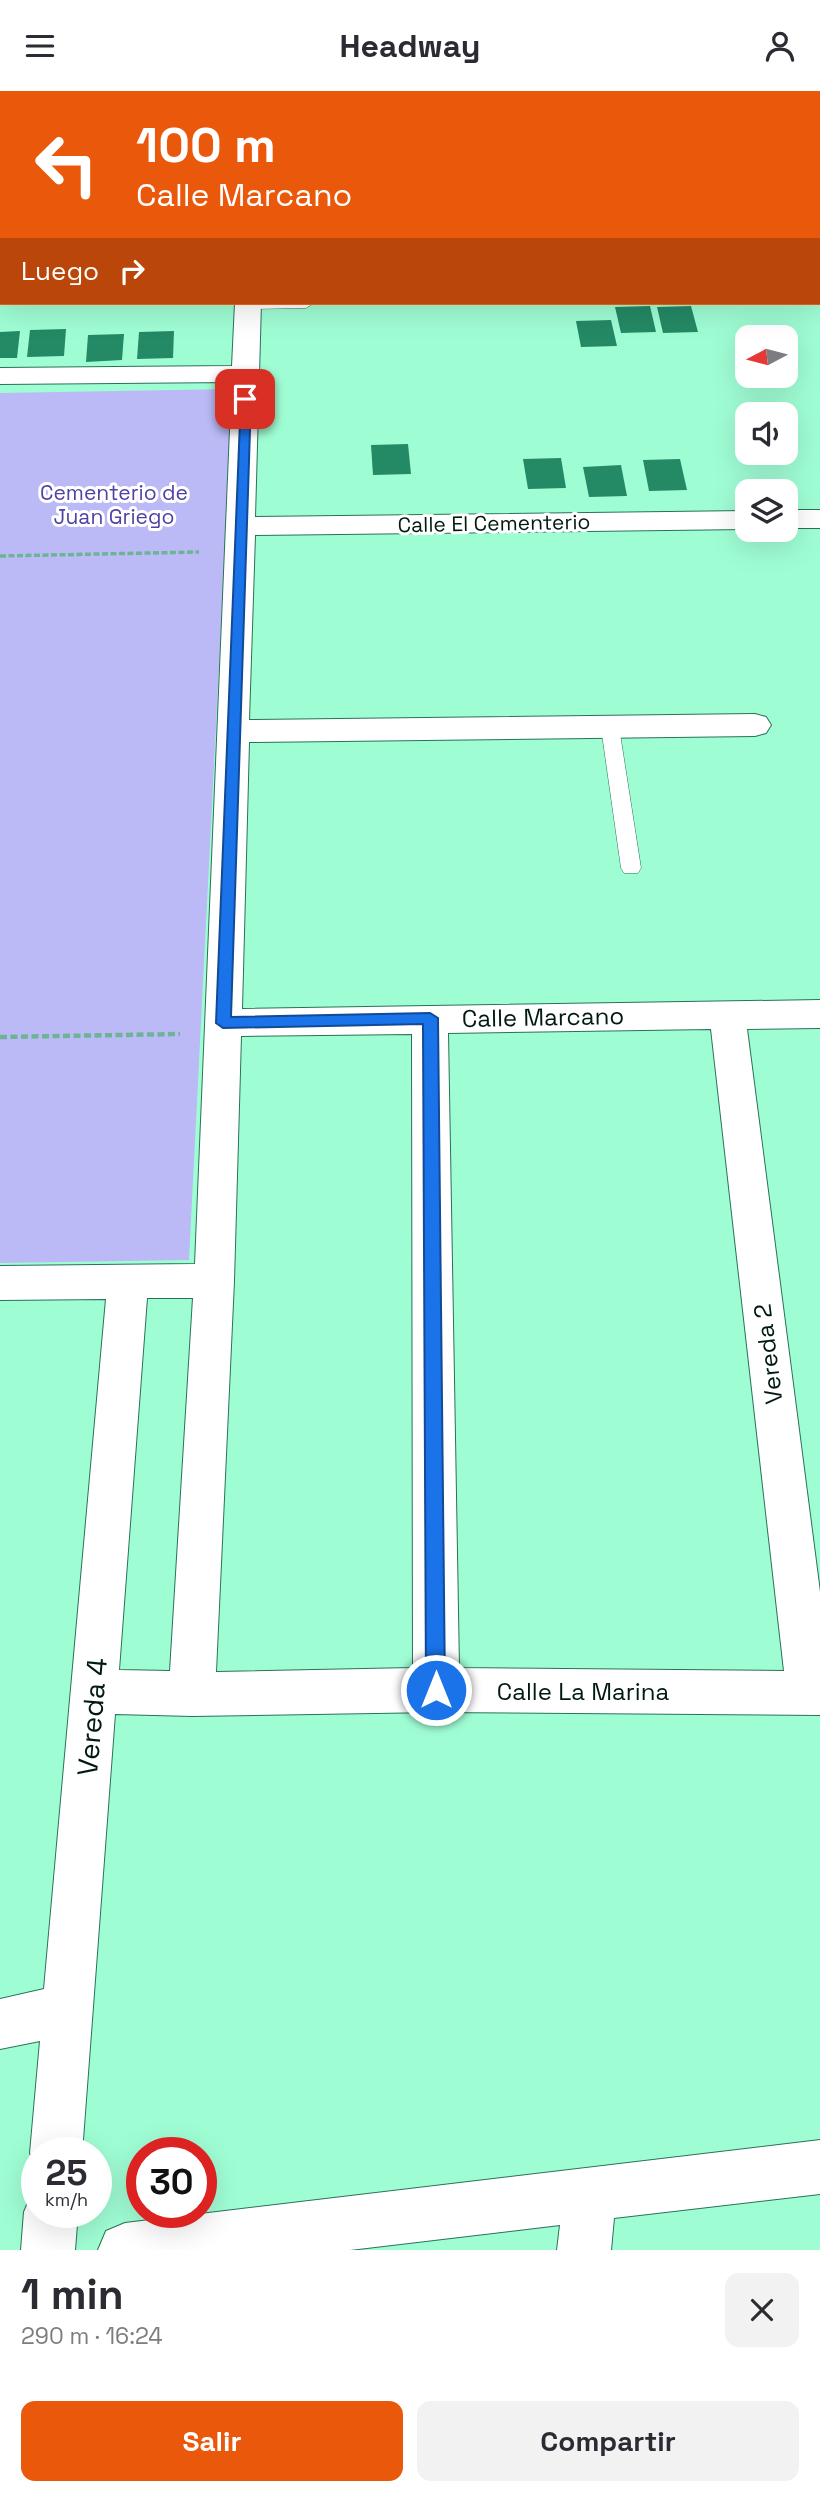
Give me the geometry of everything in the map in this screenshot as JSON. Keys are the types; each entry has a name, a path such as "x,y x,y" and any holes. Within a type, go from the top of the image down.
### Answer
{"street":[{"path":"192,1694 214,1281 248,305"},
{"path":"0,376 246,373"},
{"path":"798,519 820,519"},
{"name":"Calle El Cementerio","path":"240,538 735,520"},
{"path":"233,731 755,725"},
{"name":"Calle Marcano","path":"223,1023 820,1014"},
{"name":"Vereda 2","path":"727,1015 815,1693"},
{"path":"430,1018 436,1690"},
{"path":"0,1283 214,1281"},
{"name":"Vereda 4","path":"57,2137 128,1282"},
{"name":"Calle La Marina","path":"94,1692 192,1694 436,1690 815,1693"},
{"path":"0,2024 67,2009"},
{"path":"125,2250 820,2167"},
{"path":"584,2250 590,2194"},
{"path":"48,2250 50,2228"}],"lane":[{"path":"610,727 631,868"}],"path":[{"path":"0,556 240,538"},
{"path":"0,1037 201,1034 223,1023"}],"green space":[{"name":"Cementerio de Juan Griego","path":"233,389 189,1260 0,1263 0,393"}],"building":[{"path":"650,306 656,332 621,333 615,307"},
{"path":"691,306 698,332 663,333 657,307"},
{"path":"611,320 617,346 581,347 576,321"},
{"path":"66,329 64,356 27,357 30,330"},
{"path":"20,331 17,358 0,358 0,332"},
{"path":"174,331 173,358 137,359 139,332"},
{"path":"124,334 122,360 86,362 88,335"},
{"path":"408,444 411,474 373,475 371,445"},
{"path":"561,458 566,488 528,489 523,459"},
{"path":"680,459 687,490 649,491 643,460"},
{"path":"621,465 627,496 589,497 583,467"}],"route":[{"path":"245,399 223,1023 430,1018 436,1690"}]}
